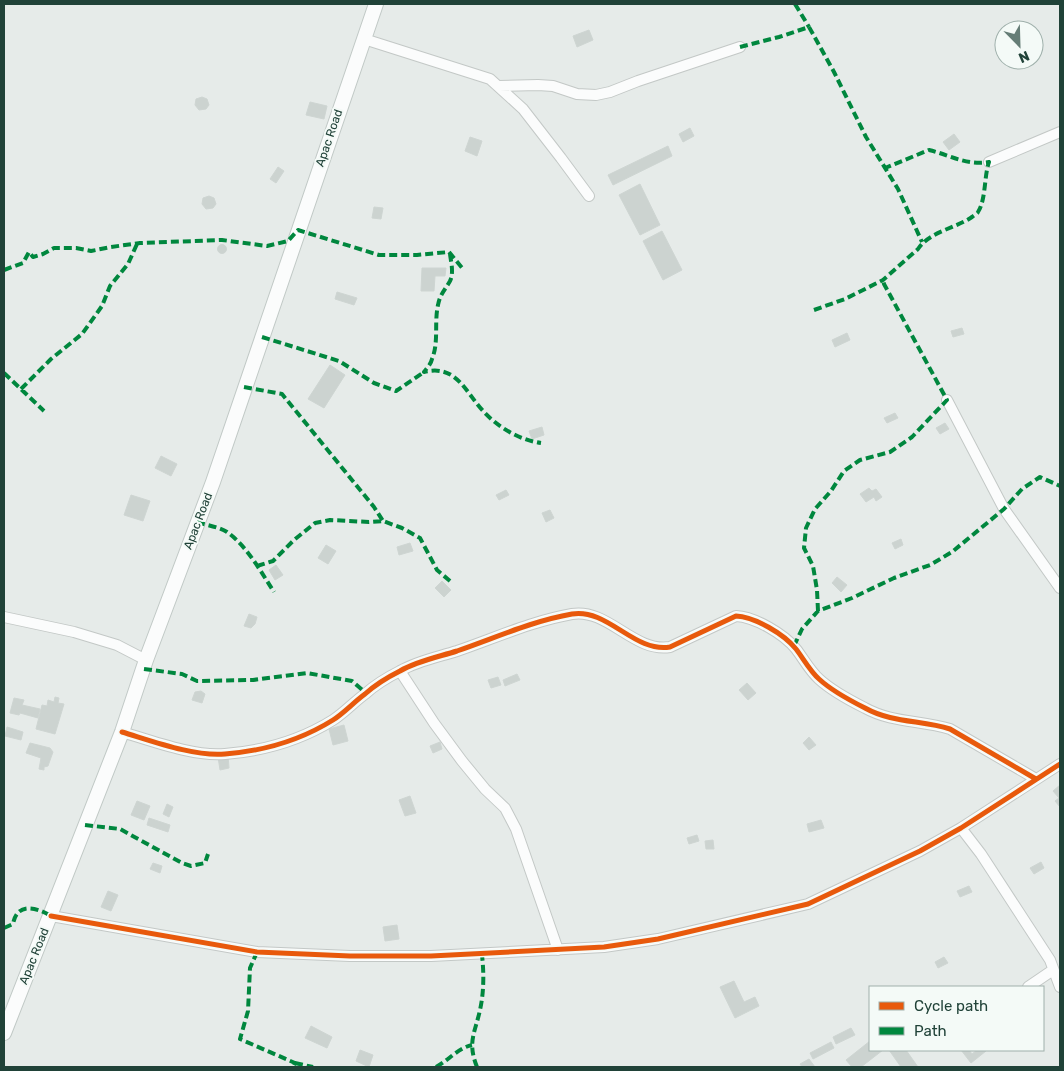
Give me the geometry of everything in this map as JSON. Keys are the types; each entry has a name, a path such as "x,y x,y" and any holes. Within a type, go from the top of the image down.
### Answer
{"main road":[{"name":"Apac Road","path":"4,1033 122,732 146,660 212,482 376,4"}],"street":[{"path":"364,39 490,78 522,108 589,196"},
{"path":"499,86 553,86 577,94 596,95 610,92 657,74 740,47"},
{"path":"989,162 1060,132"},
{"path":"948,400 1004,509 1055,578 1060,588"},
{"path":"122,732 205,754 224,755 270,747 293,740 334,720 366,693 400,670 413,664 546,620 574,614 587,614 645,644 662,648 670,647 731,617 741,616 774,631 794,646 820,679 866,709 898,720 936,725 950,729 1036,779"},
{"path":"4,617 74,632 117,645 146,660"},
{"path":"400,670 434,723 462,761 500,802 510,816 558,950"},
{"path":"51,916 258,952 350,956 431,956 558,950 604,947 658,939 808,904 920,851 961,828 1060,764"},
{"path":"961,828 981,854 1054,965 1060,987"},
{"path":"1029,986 1054,965"}],"building":[{"path":"589,30 593,40 577,47 573,36"},
{"path":"202,97 207,99 209,105 206,109 199,110 195,105 196,99"},
{"path":"310,102 327,106 324,119 306,115"},
{"path":"690,128 694,136 683,142 679,134"},
{"path":"954,134 960,142 949,150 943,142"},
{"path":"470,137 482,141 477,156 465,151"},
{"path":"668,146 672,156 613,185 608,175"},
{"path":"278,167 284,171 276,183 270,179"},
{"path":"640,184 660,225 640,235 619,195"},
{"path":"209,196 214,198 216,204 213,208 206,209 202,204 203,198"},
{"path":"374,207 383,208 381,219 372,218"},
{"path":"662,231 682,270 663,280 643,241"},
{"path":"222,244 227,249 222,254 217,249"},
{"path":"422,268 446,268 445,276 435,276 434,291 421,291"},
{"path":"337,292 357,298 354,305 335,299"},
{"path":"962,328 964,334 953,337 951,331"},
{"path":"847,333 850,340 835,347 832,340"},
{"path":"330,365 345,375 324,408 308,399"},
{"path":"895,413 898,418 887,423 884,418"},
{"path":"945,423 949,429 940,434 936,428"},
{"path":"542,427 544,435 532,439 529,431"},
{"path":"161,456 177,464 171,476 155,468"},
{"path":"869,488 872,491 876,489 882,497 876,501 874,497 866,502 860,494"},
{"path":"506,490 509,495 499,500 496,495"},
{"path":"131,495 150,501 143,521 124,515"},
{"path":"550,510 554,518 546,522 542,513"},
{"path":"901,539 903,545 895,549 892,543"},
{"path":"410,543 413,551 399,555 397,547"},
{"path":"326,545 336,551 328,564 318,558"},
{"path":"276,565 283,575 275,580 269,570"},
{"path":"837,577 847,585 841,592 832,583"},
{"path":"442,581 451,590 444,597 435,588"},
{"path":"249,614 257,617 255,624 251,628 244,626"},
{"path":"517,674 520,680 505,686 503,680"},
{"path":"498,677 501,685 491,688 488,680"},
{"path":"747,683 756,693 748,700 739,690"},
{"path":"201,691 205,694 202,703 192,700 195,692"},
{"path":"55,697 59,698 58,703 64,704 55,734 36,729 42,705 47,706 48,700 54,702"},
{"path":"14,698 24,700 22,705 40,709 38,718 20,713 19,715 10,713"},
{"path":"344,725 348,741 333,745 329,729"},
{"path":"7,727 23,732 21,740 5,736"},
{"path":"809,737 816,745 809,750 803,743"},
{"path":"440,742 442,749 433,753 430,746"},
{"path":"30,743 50,748 53,752 48,766 44,767 44,770 39,769 41,758 26,753"},
{"path":"228,755 229,768 220,770 218,757"},
{"path":"1060,785 1060,807 1055,801 1059,798 1053,791"},
{"path":"410,796 416,813 405,816 399,800"},
{"path":"137,801 150,806 144,820 131,815"},
{"path":"167,804 173,807 169,817 163,814"},
{"path":"149,818 170,825 168,832 147,825"},
{"path":"821,820 824,828 809,832 807,824"},
{"path":"697,835 699,841 689,844 687,838"},
{"path":"713,840 714,849 706,849 705,841"},
{"path":"1041,862 1044,868 1034,874 1030,868"},
{"path":"153,863 162,866 160,873 150,869"},
{"path":"969,886 972,892 960,897 957,891"},
{"path":"108,891 118,895 111,911 101,907"},
{"path":"397,925 399,939 385,941 383,927"},
{"path":"944,957 948,963 938,968 935,962"},
{"path":"734,981 744,1002 755,997 759,1006 735,1018 720,987"},
{"path":"311,1026 332,1037 327,1048 305,1038"},
{"path":"851,1028 855,1035 836,1044 833,1037"},
{"path":"831,1042 834,1048 813,1059 810,1053"},
{"path":"869,1042 869,1051 882,1051 861,1067 852,1067 846,1060"},
{"path":"360,1050 373,1055 369,1067 356,1061"},
{"path":"890,1051 907,1051 918,1067 901,1067"},
{"path":"962,1051 970,1051 972,1054 976,1051 986,1051 971,1063"},
{"path":"809,1059 815,1067 802,1067 800,1064"}],"marked path":[{"path":"795,4 809,27"},
{"path":"740,47 809,27 866,137 898,189 922,242"},
{"path":"814,310 845,299 883,280 929,238 966,221 977,213 981,207 989,162 973,163 929,150 885,168"},
{"path":"4,270 23,263 29,252 33,257 54,248 76,248 91,251 140,243 222,240 267,246 288,241 298,230 379,255 417,255 449,252 463,269"},
{"path":"21,389 51,359 82,334 102,306 110,286 128,264 137,244"},
{"path":"450,254 452,275 439,301 434,353 431,363 424,372 445,372 452,376 496,423 518,436 541,443"},
{"path":"818,611 813,566 804,548 806,528 815,509 831,491 844,471 860,460 890,452 912,437 947,400 883,280"},
{"path":"262,337 339,361 374,383 396,391 424,372"},
{"path":"4,373 44,411"},
{"path":"244,387 282,394 374,507 383,521"},
{"path":"794,646 802,629 818,611 852,598 894,578 930,565 952,552 1004,509 1022,489 1040,477 1060,486"},
{"path":"257,566 273,561 315,523 330,520 383,521 402,528 420,538 437,570 450,581"},
{"path":"197,522 224,530 241,544 274,592"},
{"path":"144,669 182,674 197,681 253,680 307,673 352,681 366,693"},
{"path":"85,825 120,829 191,866 205,863 208,854"},
{"path":"4,928 13,924 15,917 23,909 39,910 51,916"},
{"path":"257,952 250,968 248,1011 240,1039 295,1063 293,1067"},
{"path":"477,1067 472,1044 482,996 482,955"},
{"path":"436,1067 462,1049 472,1045"},
{"path":"295,1063 313,1067"}],"cycle path":[{"path":"122,732 174,748 200,753 225,754 253,750 295,739 321,727 337,717 377,684 420,662 542,621 572,614 585,614 597,617 645,644 657,647 670,647 736,616 752,619 769,627 791,643 819,679 853,702 875,713 896,719 950,729 1036,779"},
{"path":"51,916 257,952 350,956 431,956 604,947 658,939 808,904 920,851 961,828 1060,764"}]}
